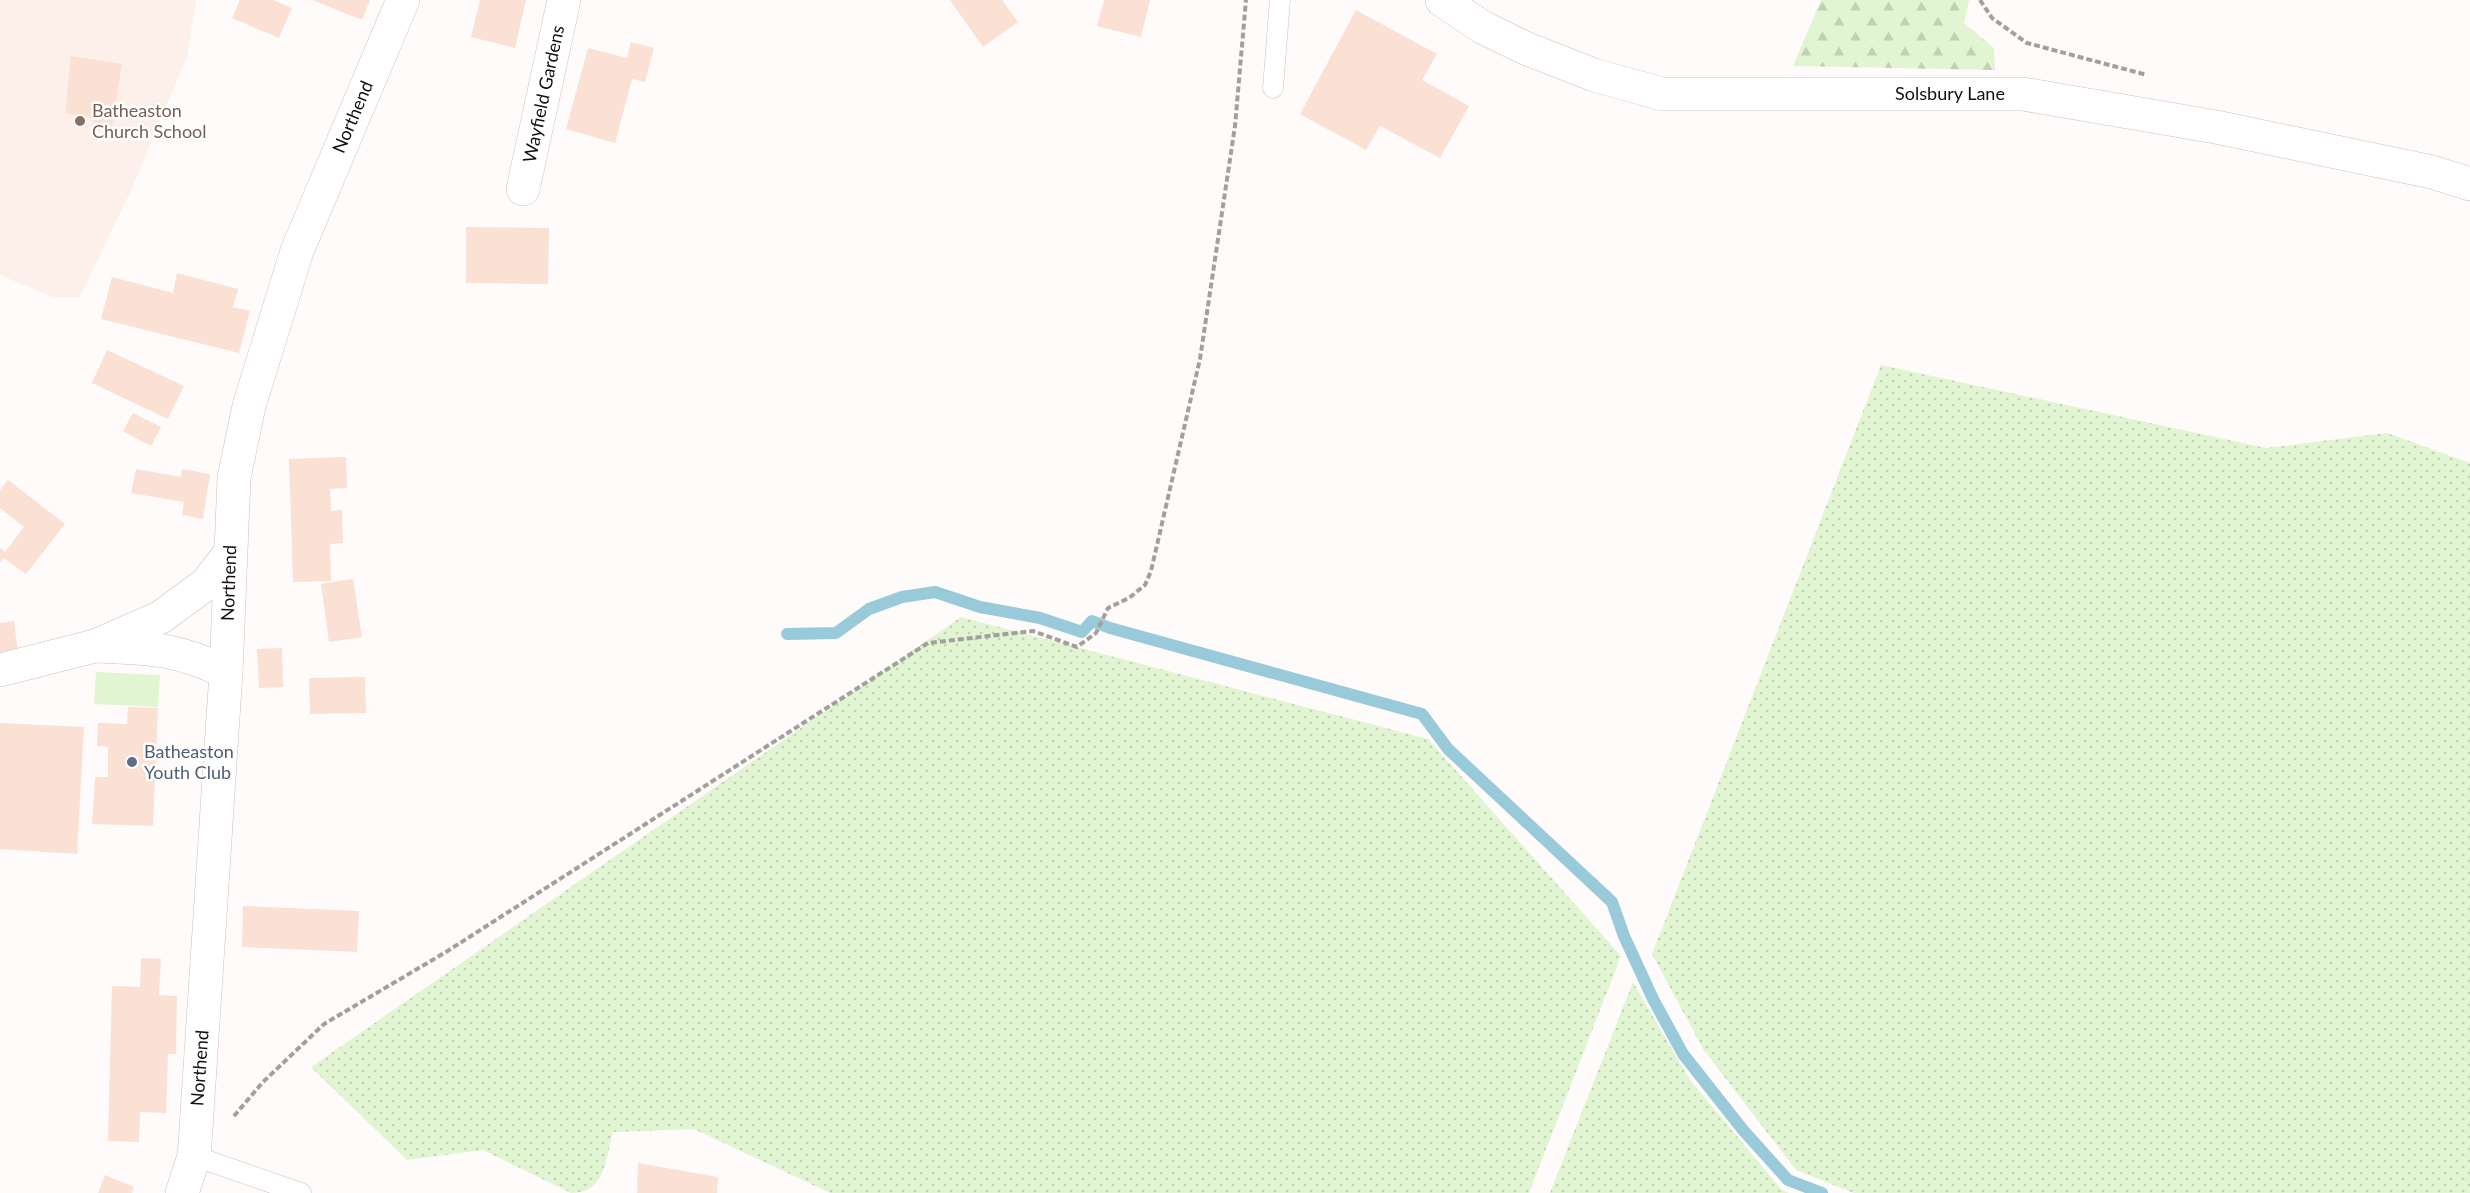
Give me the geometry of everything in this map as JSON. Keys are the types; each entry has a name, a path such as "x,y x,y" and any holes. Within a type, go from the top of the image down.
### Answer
{"street":[{"name":"Northend","path":"182,1193 194,1156 226,672 234,478 255,384 297,251 404,0"},
{"name":"Wayfield Gardens","path":"523,189 564,0"},
{"name":"Solsbury Lane","path":"1442,0 1482,27 1525,48 1594,75 1662,94 2023,94 2216,127 2432,172 2470,184"},
{"path":"0,670 95,646 161,616 206,584 230,553"},
{"path":"95,646 162,649 199,658 226,672"}],"lane":[{"path":"1273,88 1280,0"},
{"path":"194,1156 301,1193"}],"path":[{"path":"263,1082 324,1024 456,945 928,643 1033,631 1077,647 1096,633 1108,608 1129,598 1145,585 1151,571 1200,359 1235,126 1246,0"},
{"path":"1980,0 1992,18 2027,43 2149,76"}],"shaded area":[{"name":"Batheaston Church School","path":"0,0 196,0 187,56 133,186 79,298 53,297 0,275"}],"green space":[{"path":"1821,0 1969,0 1964,23 1994,48 1995,70 1793,66"},
{"path":"1881,365 2266,448 2387,433 2470,463 2470,1193 1854,1193 1796,1170 1703,1049 1652,954"},
{"path":"961,617 1428,739 1621,956 1529,1193 830,1193 694,1129 613,1132 598,1181 583,1191 571,1193 483,1150 407,1160 311,1067"},
{"path":"96,672 160,675 158,707 94,704"},
{"path":"1633,982 1690,1080 1781,1189 1789,1193 1550,1193"}],"building":[{"path":"240,0 273,0 292,8 279,38 232,18"},
{"path":"312,0 370,0 362,20"},
{"path":"480,0 526,0 515,48 471,37"},
{"path":"950,0 1002,0 1018,22 983,47"},
{"path":"1104,0 1150,0 1141,37 1097,26"},
{"path":"1356,10 1437,54 1422,80 1469,106 1440,158 1380,126 1366,150 1300,114"},
{"path":"631,42 654,48 645,82 632,79 615,143 566,129 588,48 627,58"},
{"path":"71,56 122,64 112,126 92,122 93,118 65,113"},
{"path":"466,227 549,228 548,284 466,283"},
{"path":"177,273 238,289 233,307 250,311 239,353 101,319 112,277 173,293"},
{"path":"107,350 184,386 168,419 92,383"},
{"path":"133,413 161,427 151,446 123,431"},
{"path":"346,457 347,488 330,489 331,511 342,510 343,543 330,544 331,581 293,582 289,459"},
{"path":"136,469 181,477 182,469 210,474 203,519 182,515 184,502 131,493"},
{"path":"8,480 65,524 26,574 4,558 0,563 0,548 5,552 24,527 0,508 0,490"},
{"path":"353,579 362,637 329,642 321,584"},
{"path":"14,621 18,653 0,655 0,623"},
{"path":"282,648 283,687 259,688 257,649"},
{"path":"365,677 366,713 310,714 309,678"},
{"name":"Batheaston Youth Club","path":"128,707 158,708 153,826 92,824 95,777 108,777 108,747 97,746 98,723 127,724"},
{"path":"0,723 84,727 77,854 0,849"},
{"path":"243,906 359,911 357,952 242,947"},
{"path":"141,958 161,959 159,995 177,996 176,1054 168,1054 166,1113 140,1112 139,1142 108,1141 112,986 140,987"},
{"path":"638,1163 718,1177 717,1193 637,1193"},
{"path":"105,1175 134,1187 132,1193 98,1193"}],"waterway":[{"path":"787,634 836,633 869,609 902,597 935,592 980,607 1040,618 1082,632 1092,621 1110,628 1422,714 1448,749 1612,902 1624,936 1653,999 1683,1054 1743,1130 1788,1180 1822,1193"}],"place":[{"name":"Batheaston Church School","path":"80,121"},
{"name":"Batheaston Youth Club","path":"132,762"}]}
